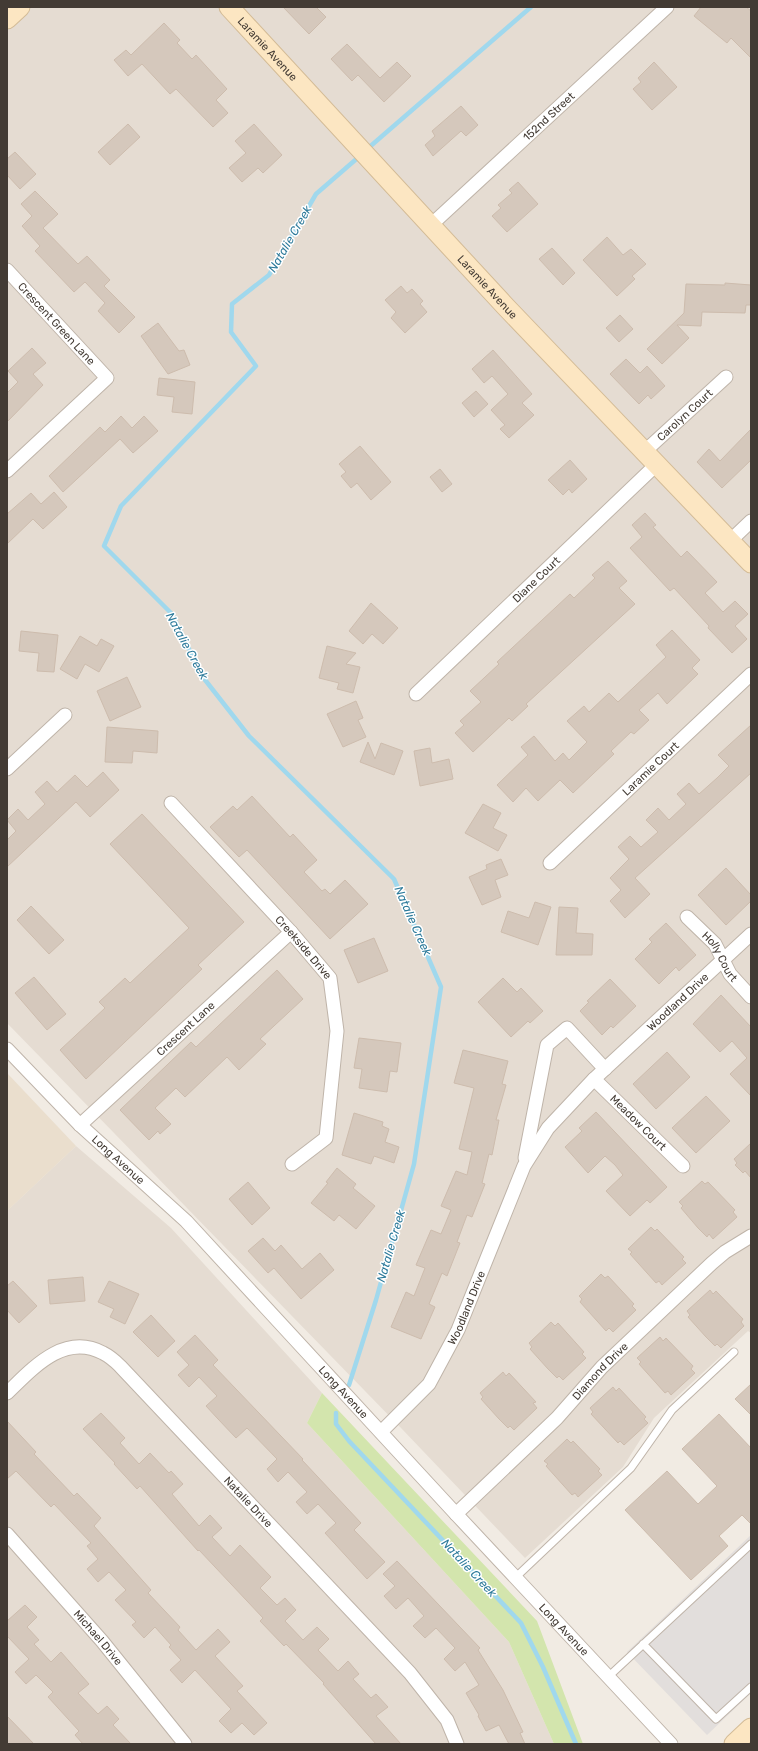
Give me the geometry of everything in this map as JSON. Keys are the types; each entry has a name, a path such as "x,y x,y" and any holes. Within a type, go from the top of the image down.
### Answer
{"street":[{"path":"7,19 20,7"},
{"name":"Laramie Avenue","path":"229,7 650,459 751,563"},
{"name":"152nd Street","path":"431,225 667,7"},
{"name":"Crescent Green Lane","path":"7,270 107,378 7,471"},
{"name":"Carolyn Court","path":"650,459 726,377"},
{"name":"Diane Court","path":"416,694 650,459"},
{"path":"730,541 751,521"},
{"name":"Laramie Court","path":"550,863 751,674"},
{"path":"7,769 64,715"},
{"name":"Creekside Drive","path":"171,804 291,932 330,978 337,1032 326,1138 292,1164"},
{"name":"Holly Court","path":"687,917 715,944 730,974 751,997"},
{"name":"Crescent Lane","path":"80,1125 291,932"},
{"name":"Woodland Drive","path":"382,1432 429,1384 458,1330 524,1166 548,1128 594,1079 723,958 751,934"},
{"name":"Woodland Drive","path":"524,1166 547,1045 566,1028 605,1069"},
{"name":"Long Avenue","path":"7,1049 80,1125 186,1222 382,1432 668,1743"},
{"name":"Meadow Court","path":"594,1079 683,1166"},
{"name":"Diamond Drive","path":"456,1514 557,1418 602,1367 706,1268 725,1252 751,1236"},
{"name":"Natalie Drive","path":"7,1393 38,1364 62,1350 90,1348 104,1353 120,1366 410,1673 447,1720 457,1744"},
{"name":"Michael Drive","path":"7,1534 102,1641 185,1744"},
{"path":"734,1744 751,1728"}],"lane":[{"path":"516,1578 630,1468 672,1410 734,1352"},
{"path":"608,1677 751,1544"},
{"path":"643,1644 716,1719 751,1687"}],"shaded area":[{"path":"7,7 751,7 751,1333 748,1331 654,1418 623,1467 525,1558 402,1429 7,1023"},
{"path":"7,1073 76,1146 7,1211"},
{"path":"76,1146 171,1228 322,1393 307,1423 509,1642 554,1744 7,1744 7,1211"},
{"path":"751,1535 751,1693 707,1735 627,1652"}],"green space":[{"path":"322,1393 537,1621 583,1744 554,1744 509,1642 307,1423"}],"building":[{"path":"283,7 316,7 326,17 309,34"},
{"path":"701,7 746,7 751,11 751,58 731,38 727,43 694,16"},
{"path":"164,23 180,40 177,43 192,59 196,55 227,89 216,100 228,113 213,127 176,89 170,94 142,64 128,76 114,60 126,50 131,55"},
{"path":"347,44 380,78 397,62 411,76 384,102 358,75 352,81 331,59"},
{"path":"654,62 677,87 652,110 633,89 641,82 638,78"},
{"path":"461,106 478,125 466,136 461,131 433,156 425,145 435,136 432,131"},
{"path":"128,124 140,137 110,165 98,152"},
{"path":"254,124 282,155 263,173 258,168 242,182 229,168 246,153 235,141"},
{"path":"15,152 36,174 20,189 7,175 7,159"},
{"path":"518,182 538,204 507,232 492,216 501,208 498,205 512,193 509,190"},
{"path":"35,191 58,214 43,228 78,264 87,256 110,280 104,286 135,317 119,333 98,311 105,303 85,282 74,292 35,251 40,246 22,226 32,216 21,204"},
{"path":"607,237 623,255 631,249 646,264 632,276 635,279 617,296 583,260"},
{"path":"552,248 575,273 563,285 539,259"},
{"path":"725,283 751,285 751,305 746,305 745,313 702,312 701,326 677,325 689,338 662,364 647,349 684,313 686,284 725,285"},
{"path":"401,286 407,293 412,289 423,301 420,304 427,312 405,333 391,318 396,312 385,300"},
{"path":"620,315 633,329 619,342 606,328"},
{"path":"158,323 179,351 184,350 190,365 168,374 141,336"},
{"path":"32,348 46,363 33,374 43,385 7,422 7,393 18,382 8,371"},
{"path":"493,350 532,394 522,403 534,415 509,438 500,429 505,425 491,410 508,394 492,376 484,383 472,369"},
{"path":"626,359 640,373 647,366 665,386 651,399 648,395 639,404 610,374"},
{"path":"159,378 195,382 192,414 172,412 174,397 157,395"},
{"path":"476,391 488,404 474,417 462,403"},
{"path":"121,416 132,428 144,416 158,431 133,453 120,439 63,492 49,476 100,427 105,432"},
{"path":"751,429 751,460 722,488 697,462 709,449 720,461"},
{"path":"360,446 391,482 371,500 357,483 351,488 341,476 346,472 339,464"},
{"path":"570,460 587,479 572,493 569,489 563,495 548,480"},
{"path":"440,469 452,484 442,492 430,477"},
{"path":"54,492 67,507 43,529 33,519 7,544 7,514 31,493 41,504"},
{"path":"645,513 656,525 653,527 681,557 687,551 717,582 705,593 723,612 735,601 748,614 735,626 747,639 732,653 708,628 709,626 674,588 670,591 630,548 642,537 632,525"},
{"path":"608,561 627,581 619,588 635,604 526,704 528,706 512,721 509,718 473,752 455,733 464,725 460,721 481,702 470,691 499,664 497,662 570,594 574,598 595,578 592,575"},
{"path":"371,603 398,628 383,644 372,634 363,644 349,631"},
{"path":"672,630 700,660 692,668 698,674 667,704 658,693 639,710 649,720 634,734 631,732 611,751 614,754 573,793 560,780 538,801 526,788 513,802 497,785 528,755 521,747 534,736 555,761 563,753 569,760 587,742 567,721 584,706 589,712 609,693 618,702 666,657 656,645"},
{"path":"21,631 58,635 54,672 37,671 39,653 19,651"},
{"path":"80,636 97,646 101,639 114,646 99,672 85,664 77,679 60,669"},
{"path":"327,646 356,653 346,664 360,667 353,693 337,689 339,683 319,678"},
{"path":"127,677 141,707 110,721 97,691"},
{"path":"356,701 363,718 358,720 366,737 343,747 327,714"},
{"path":"751,725 751,773 635,878 650,894 625,918 610,901 621,890 610,878 629,859 618,847 630,836 641,847 658,832 646,820 658,808 669,820 686,804 677,794 689,783 699,794 717,778 729,766 718,755"},
{"path":"107,727 158,731 157,753 133,751 132,763 105,762"},
{"path":"368,742 375,759 381,743 403,751 394,775 360,762"},
{"path":"430,748 432,763 449,759 453,779 420,786 414,751"},
{"path":"103,772 119,790 90,817 76,802 7,867 7,840 16,831 7,820 18,809 28,820 45,804 35,792 47,781 57,792 75,775 87,787"},
{"path":"252,796 290,837 293,834 317,860 304,872 322,891 325,889 330,894 345,880 368,904 330,939 247,850 239,857 210,827 233,806 237,810"},
{"path":"483,804 501,813 493,828 507,835 498,851 465,833"},
{"path":"142,814 244,922 198,965 202,969 86,1079 60,1050 105,1008 99,1002 125,978 130,983 189,928 110,844"},
{"path":"501,859 508,875 495,880 501,897 482,905 469,877 487,869 486,865"},
{"path":"726,868 751,895 751,901 726,925 698,895"},
{"path":"535,902 551,907 538,945 501,932 508,911 529,918"},
{"path":"31,906 64,940 49,954 17,920"},
{"path":"559,907 578,908 576,933 593,934 592,955 556,955"},
{"path":"666,923 696,955 679,971 676,967 659,984 635,959 652,942 649,939"},
{"path":"374,938 388,971 358,983 344,950"},
{"path":"277,970 303,999 260,1039 266,1044 239,1070 227,1057 185,1097 176,1088 155,1108 171,1124 160,1134 158,1131 149,1140 120,1110 191,1042 196,1047"},
{"path":"34,977 66,1014 47,1030 15,993"},
{"path":"503,978 517,992 521,988 543,1011 530,1023 528,1021 511,1037 478,1002"},
{"path":"610,979 636,1006 613,1028 611,1026 602,1035 580,1011 589,1002 587,1001"},
{"path":"721,995 751,1027 751,1096 730,1074 747,1058 732,1041 720,1052 693,1024"},
{"path":"359,1038 401,1043 397,1072 390,1071 387,1092 359,1088 362,1069 354,1068"},
{"path":"463,1050 508,1061 502,1084 506,1085 496,1120 499,1120 492,1155 489,1154 482,1183 485,1184 472,1217 467,1215 457,1242 460,1243 447,1276 442,1273 429,1304 435,1307 421,1339 391,1327 406,1292 414,1296 425,1268 416,1265 431,1230 441,1234 451,1210 441,1206 456,1171 467,1175 472,1152 459,1149 474,1088 454,1083"},
{"path":"667,1052 690,1077 656,1109 633,1084"},
{"path":"706,1096 730,1121 696,1153 672,1128"},
{"path":"596,1112 667,1187 650,1203 647,1200 630,1216 606,1191 623,1175 615,1165 605,1156 588,1173 565,1147 582,1131 579,1128"},
{"path":"354,1113 383,1122 382,1126 389,1129 385,1142 399,1147 394,1163 374,1156 371,1164 342,1155"},
{"path":"751,1143 751,1178 745,1171 743,1173 735,1165 737,1163 734,1159"},
{"path":"337,1168 356,1184 353,1188 375,1206 356,1229 339,1215 334,1221 311,1203 328,1183 326,1182"},
{"path":"702,1181 705,1184 708,1182 735,1210 733,1212 737,1217 713,1239 709,1234 707,1237 698,1228 681,1208 683,1206 679,1202"},
{"path":"248,1182 270,1208 252,1225 229,1199"},
{"path":"651,1227 655,1231 657,1229 684,1257 682,1259 686,1263 662,1285 659,1281 656,1283 630,1254 632,1252 628,1249"},
{"path":"263,1238 275,1251 281,1245 302,1269 320,1253 334,1270 301,1299 274,1268 268,1273 248,1251"},
{"path":"601,1274 605,1278 608,1276 634,1304 632,1306 636,1310 613,1332 609,1328 606,1331 580,1302 582,1299 579,1296"},
{"path":"83,1277 85,1301 50,1304 48,1280"},
{"path":"13,1281 37,1306 19,1323 7,1310 7,1286"},
{"path":"109,1281 139,1294 125,1324 110,1317 114,1309 98,1302"},
{"path":"710,1290 713,1294 716,1291 743,1319 741,1322 744,1326 721,1348 717,1344 715,1346 688,1317 690,1315 687,1311"},
{"path":"151,1315 175,1341 158,1357 133,1332"},
{"path":"551,1322 555,1326 558,1323 584,1352 582,1354 586,1358 563,1380 559,1376 557,1378 530,1349 532,1347 529,1343"},
{"path":"195,1335 218,1360 213,1365 303,1459 302,1460 361,1523 354,1530 385,1562 367,1579 325,1533 336,1523 318,1504 307,1514 296,1502 307,1492 288,1472 278,1482 267,1469 277,1459 247,1428 236,1438 206,1406 217,1396 199,1377 189,1387 178,1375 189,1365 177,1352"},
{"path":"660,1337 663,1341 666,1338 693,1366 691,1369 695,1373 671,1395 668,1391 665,1393 639,1364 641,1362 637,1358"},
{"path":"503,1372 506,1376 509,1373 536,1402 533,1403 537,1408 514,1430 510,1426 508,1428 481,1399 483,1397 480,1393"},
{"path":"751,1384 751,1415 735,1399"},
{"path":"613,1387 616,1391 619,1388 646,1417 644,1419 648,1423 624,1445 620,1441 618,1443 591,1414 593,1412 590,1408"},
{"path":"101,1413 125,1438 120,1443 139,1464 150,1453 169,1473 171,1471 183,1484 172,1494 199,1526 210,1515 222,1528 212,1537 230,1556 240,1545 271,1577 260,1588 277,1605 285,1598 296,1610 285,1621 303,1640 317,1627 329,1639 318,1650 338,1671 348,1661 359,1674 353,1679 371,1698 376,1694 388,1707 376,1716 401,1744 376,1744 323,1684 324,1683 286,1644 284,1646 260,1621 263,1618 199,1550 198,1551 140,1486 137,1489 114,1464 115,1463 83,1429"},
{"path":"719,1414 751,1448 751,1524 742,1515 719,1536 728,1546 691,1580 625,1510 667,1471 698,1504 717,1486 682,1449"},
{"path":"7,1421 36,1452 34,1454 74,1496 77,1493 101,1518 94,1526 151,1590 148,1593 180,1627 178,1630 196,1650 218,1629 230,1642 215,1656 243,1686 237,1691 267,1723 254,1735 242,1723 231,1733 219,1721 231,1709 195,1670 182,1683 170,1670 181,1660 169,1647 171,1645 155,1627 144,1638 132,1625 136,1622 115,1600 126,1590 109,1572 98,1582 87,1569 98,1559 87,1546 91,1543 54,1504 51,1507 16,1471 7,1479"},
{"path":"567,1439 571,1443 573,1441 600,1469 598,1471 602,1475 578,1497 575,1493 572,1495 546,1466 548,1464 544,1461"},
{"path":"397,1561 480,1648 478,1650 503,1690 523,1732 520,1733 525,1744 509,1744 499,1725 486,1731 478,1716 479,1715 466,1693 479,1685 465,1662 455,1671 444,1659 455,1648 436,1628 425,1638 413,1626 424,1616 408,1598 396,1609 384,1596 395,1586 383,1574"},
{"path":"25,1605 37,1617 27,1627 39,1640 34,1644 51,1662 61,1652 89,1684 78,1693 98,1714 107,1706 119,1719 113,1725 131,1744 83,1744 75,1735 79,1731 48,1697 53,1692 36,1675 26,1684 15,1672 29,1659 7,1636 7,1621"},
{"path":"7,1716 34,1744 7,1744"}],"waterway":[{"name":"Natalie Creek","path":"366,150 531,7"},
{"name":"Natalie Creek","path":"349,1385 376,1300 414,1164 441,987 394,879 249,736 202,676 172,614 104,546 121,506 256,366 231,332 232,304 269,275 316,194 361,155"},
{"name":"Natalie Creek","path":"336,1413 336,1424 349,1441 521,1623 543,1667 576,1744"}]}
